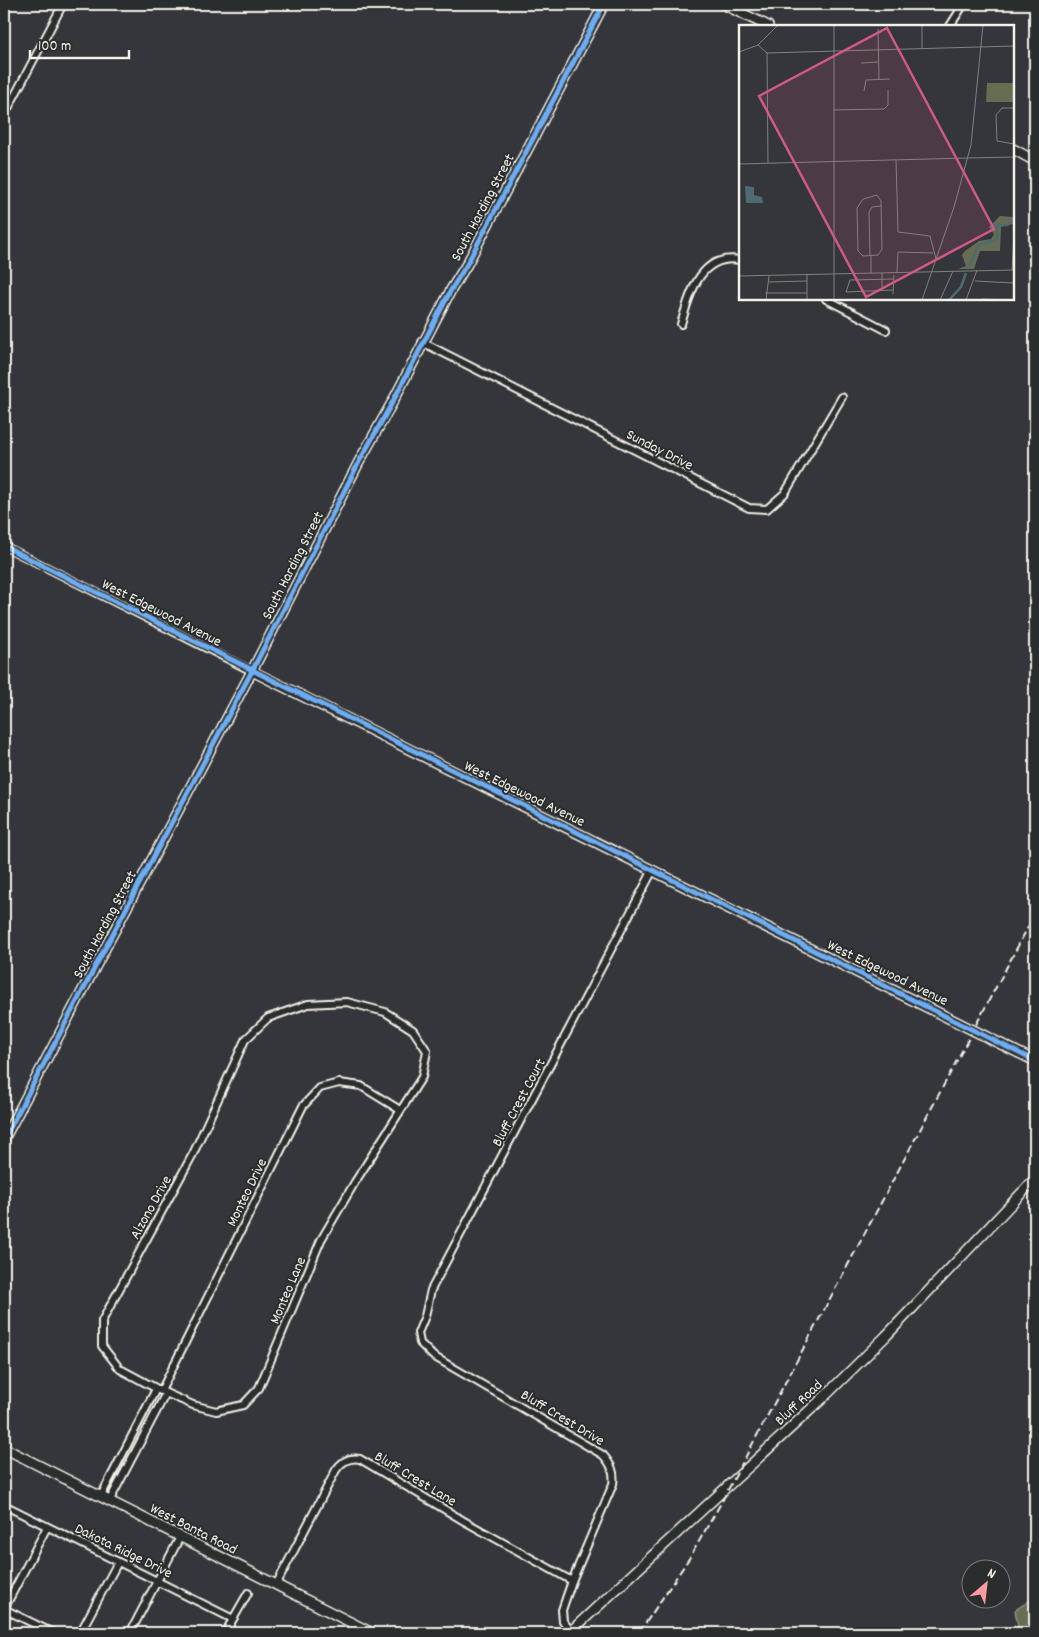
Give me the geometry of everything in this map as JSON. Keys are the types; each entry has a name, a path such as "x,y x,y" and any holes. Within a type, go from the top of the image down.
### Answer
{"street":[{"path":"4,116 63,4"},
{"name":"South Harding Street","path":"4,1139 252,671 359,462 392,404 422,342 467,264 604,4"},
{"path":"723,4 766,25"},
{"path":"951,25 964,4"},
{"path":"1014,150 1035,160"},
{"path":"681,324 692,290 700,275 715,262 724,259 739,260"},
{"path":"828,300 886,330"},
{"name":"Sunday Drive","path":"422,342 749,508 767,509 785,493 842,397"},
{"name":"West Edgewood Avenue","path":"4,546 1035,1061"},
{"name":"Bluff Crest Court","path":"424,1348 419,1340 418,1333 432,1290 654,870"},
{"name":"Monteo Lane","path":"161,1391 193,1405 216,1410 243,1405 259,1388 321,1240 422,1077 427,1051 413,1030 385,1012 348,1002 308,1004 268,1018"},
{"name":"Alzono Drive","path":"161,1391 120,1369 102,1346 102,1321 193,1154 245,1040 268,1018"},
{"name":"Monteo Drive","path":"110,1500 161,1391 303,1106 320,1088 339,1083 361,1086 400,1110"},
{"name":"Bluff Road","path":"570,1632 856,1367 1035,1179"},
{"name":"Bluff Crest Drive","path":"424,1348 433,1356 603,1455 610,1462 614,1474 613,1484 572,1581 562,1614 563,1621 570,1632"},
{"name":"Monteo Drive","path":"101,1496 161,1391"},
{"name":"West Banta Road","path":"4,1448 372,1633"},
{"name":"Bluff Crest Lane","path":"276,1585 336,1470 345,1461 354,1458 360,1459 464,1521 572,1581"},
{"name":"Dakota Ridge Drive","path":"4,1504 233,1619"},
{"path":"47,1526 4,1609 53,1633"},
{"path":"130,1633 180,1537"},
{"path":"80,1633 118,1562"},
{"path":"225,1633 248,1593"}],"green space":[{"path":"1035,1597 1035,1633 1019,1633 1015,1610"}],"railway":[{"path":"639,1633 690,1557 721,1503 1035,914"}],"cycle path":[{"path":"4,1139 252,671 359,462 451,290 467,264 604,4"},
{"path":"4,546 1035,1061"}]}
